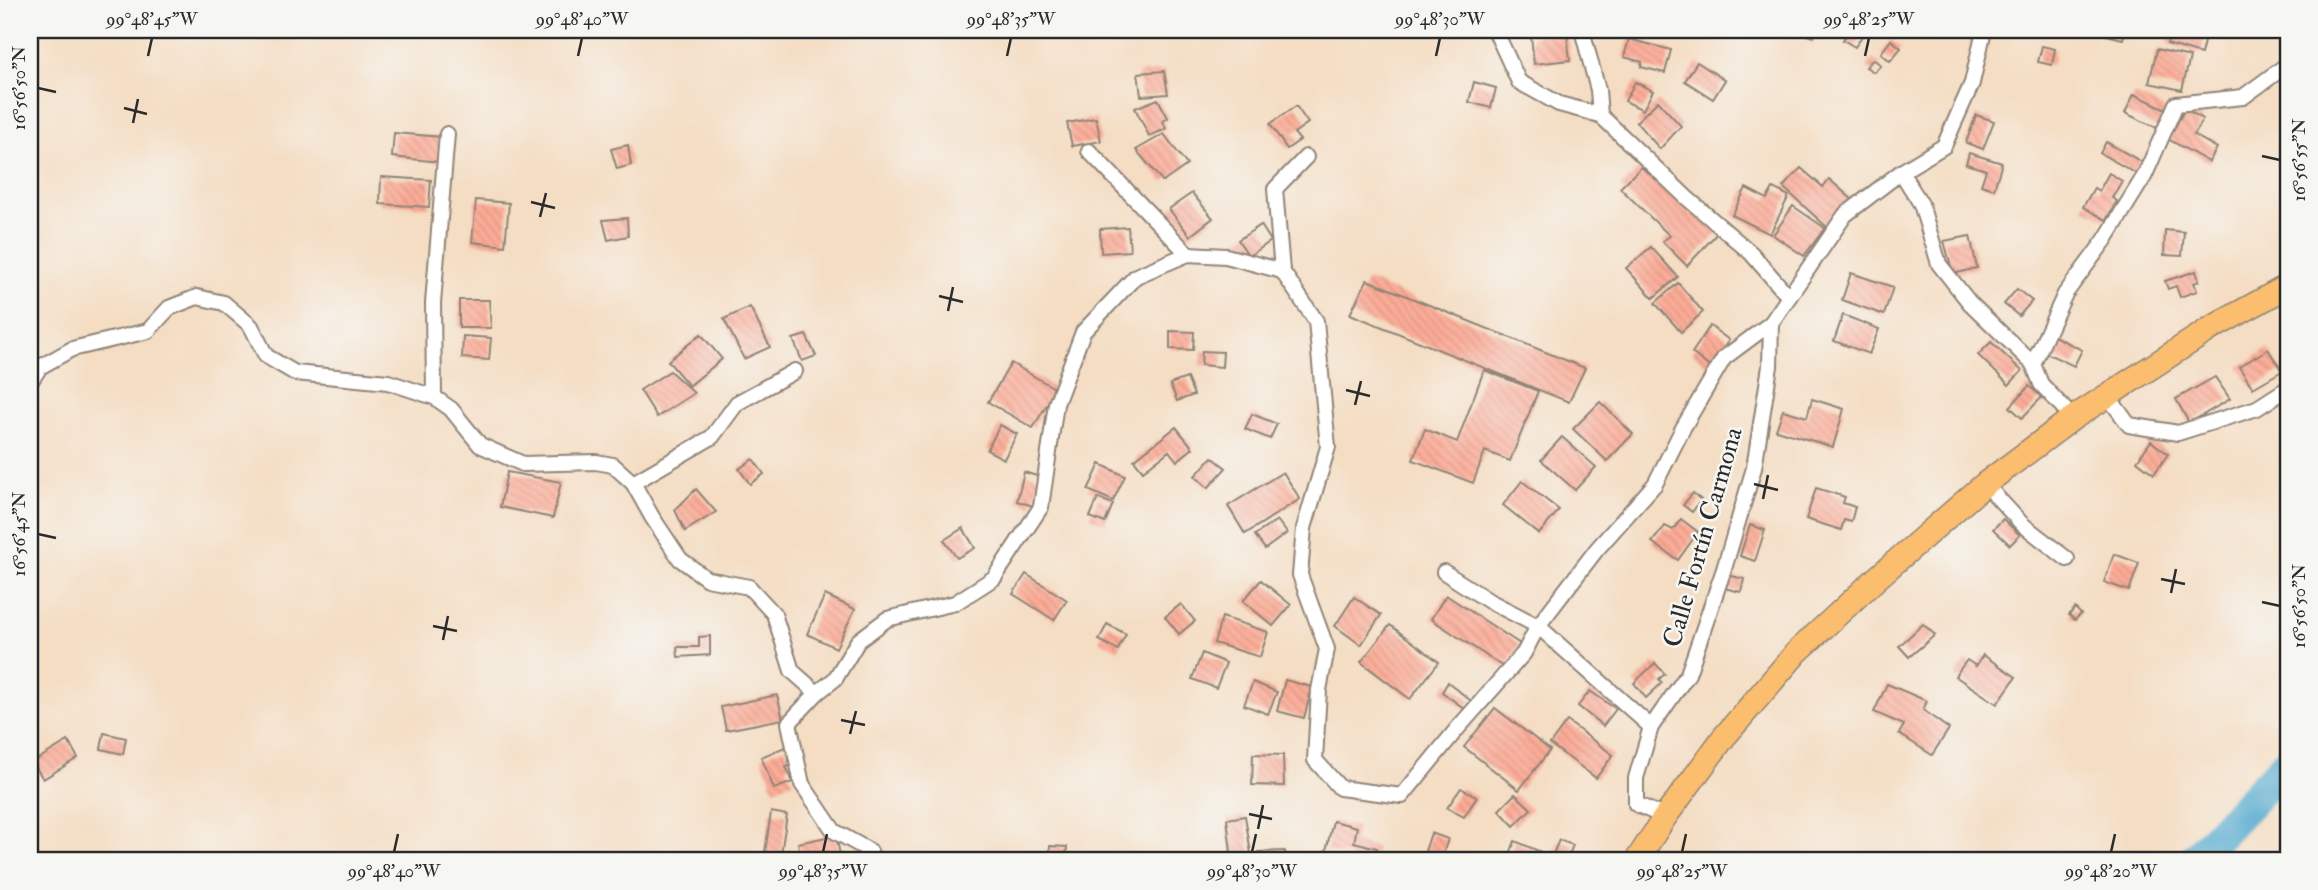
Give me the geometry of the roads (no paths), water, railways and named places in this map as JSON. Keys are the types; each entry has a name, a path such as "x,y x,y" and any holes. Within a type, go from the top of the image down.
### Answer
{"main road":[{"path":"1637,860 1724,737 1797,652 1877,578 1985,484 2073,418 2210,329 2288,286"}],"street":[{"path":"1495,30 1519,82 1559,104 1600,116 1751,253 1789,297"},
{"path":"1582,30 1598,90 1600,116"},
{"path":"1306,157 1275,189 1282,271 1315,321 1328,447 1304,528 1300,575 1327,649 1319,690 1315,760 1340,788 1402,796 1524,653 1538,626 1597,550 1655,484 1683,428 1724,358 1771,323 1845,215 1901,172 1944,146 1972,83 1984,30"},
{"path":"2034,365 2065,294 2105,240 2145,175 2176,104 2243,97 2288,64"},
{"path":"434,397 433,303 447,134"},
{"path":"1089,152 1188,254"},
{"path":"1901,172 1921,204 1938,264 1969,302 2034,365 2040,384 2073,418"},
{"path":"873,860 870,851 834,831 802,784 789,723 817,693 835,679 858,641 887,619 955,603 994,578 1041,507 1056,404 1083,332 1136,275 1188,254 1226,256 1282,271"},
{"path":"30,382 40,367 72,349 148,331 169,308 197,298 224,303 251,326 266,356 295,373 388,382 434,397 451,409 480,445 523,464 596,462 613,465 633,483 681,559 707,579 749,587 774,614 792,671 817,693"},
{"name":"Calle Fortín Carmona","path":"1665,817 1636,804 1636,778 1651,727 1688,674 1724,569 1754,468 1770,366 1771,323"},
{"path":"633,483 712,437 737,403 795,370"},
{"path":"2107,395 2129,425 2178,433 2258,408 2288,388"},
{"path":"1985,484 2022,524 2067,559"},
{"path":"1444,572 1489,601 1538,626 1651,727"}],"waterway":[{"path":"2194,860 2288,762"}]}
